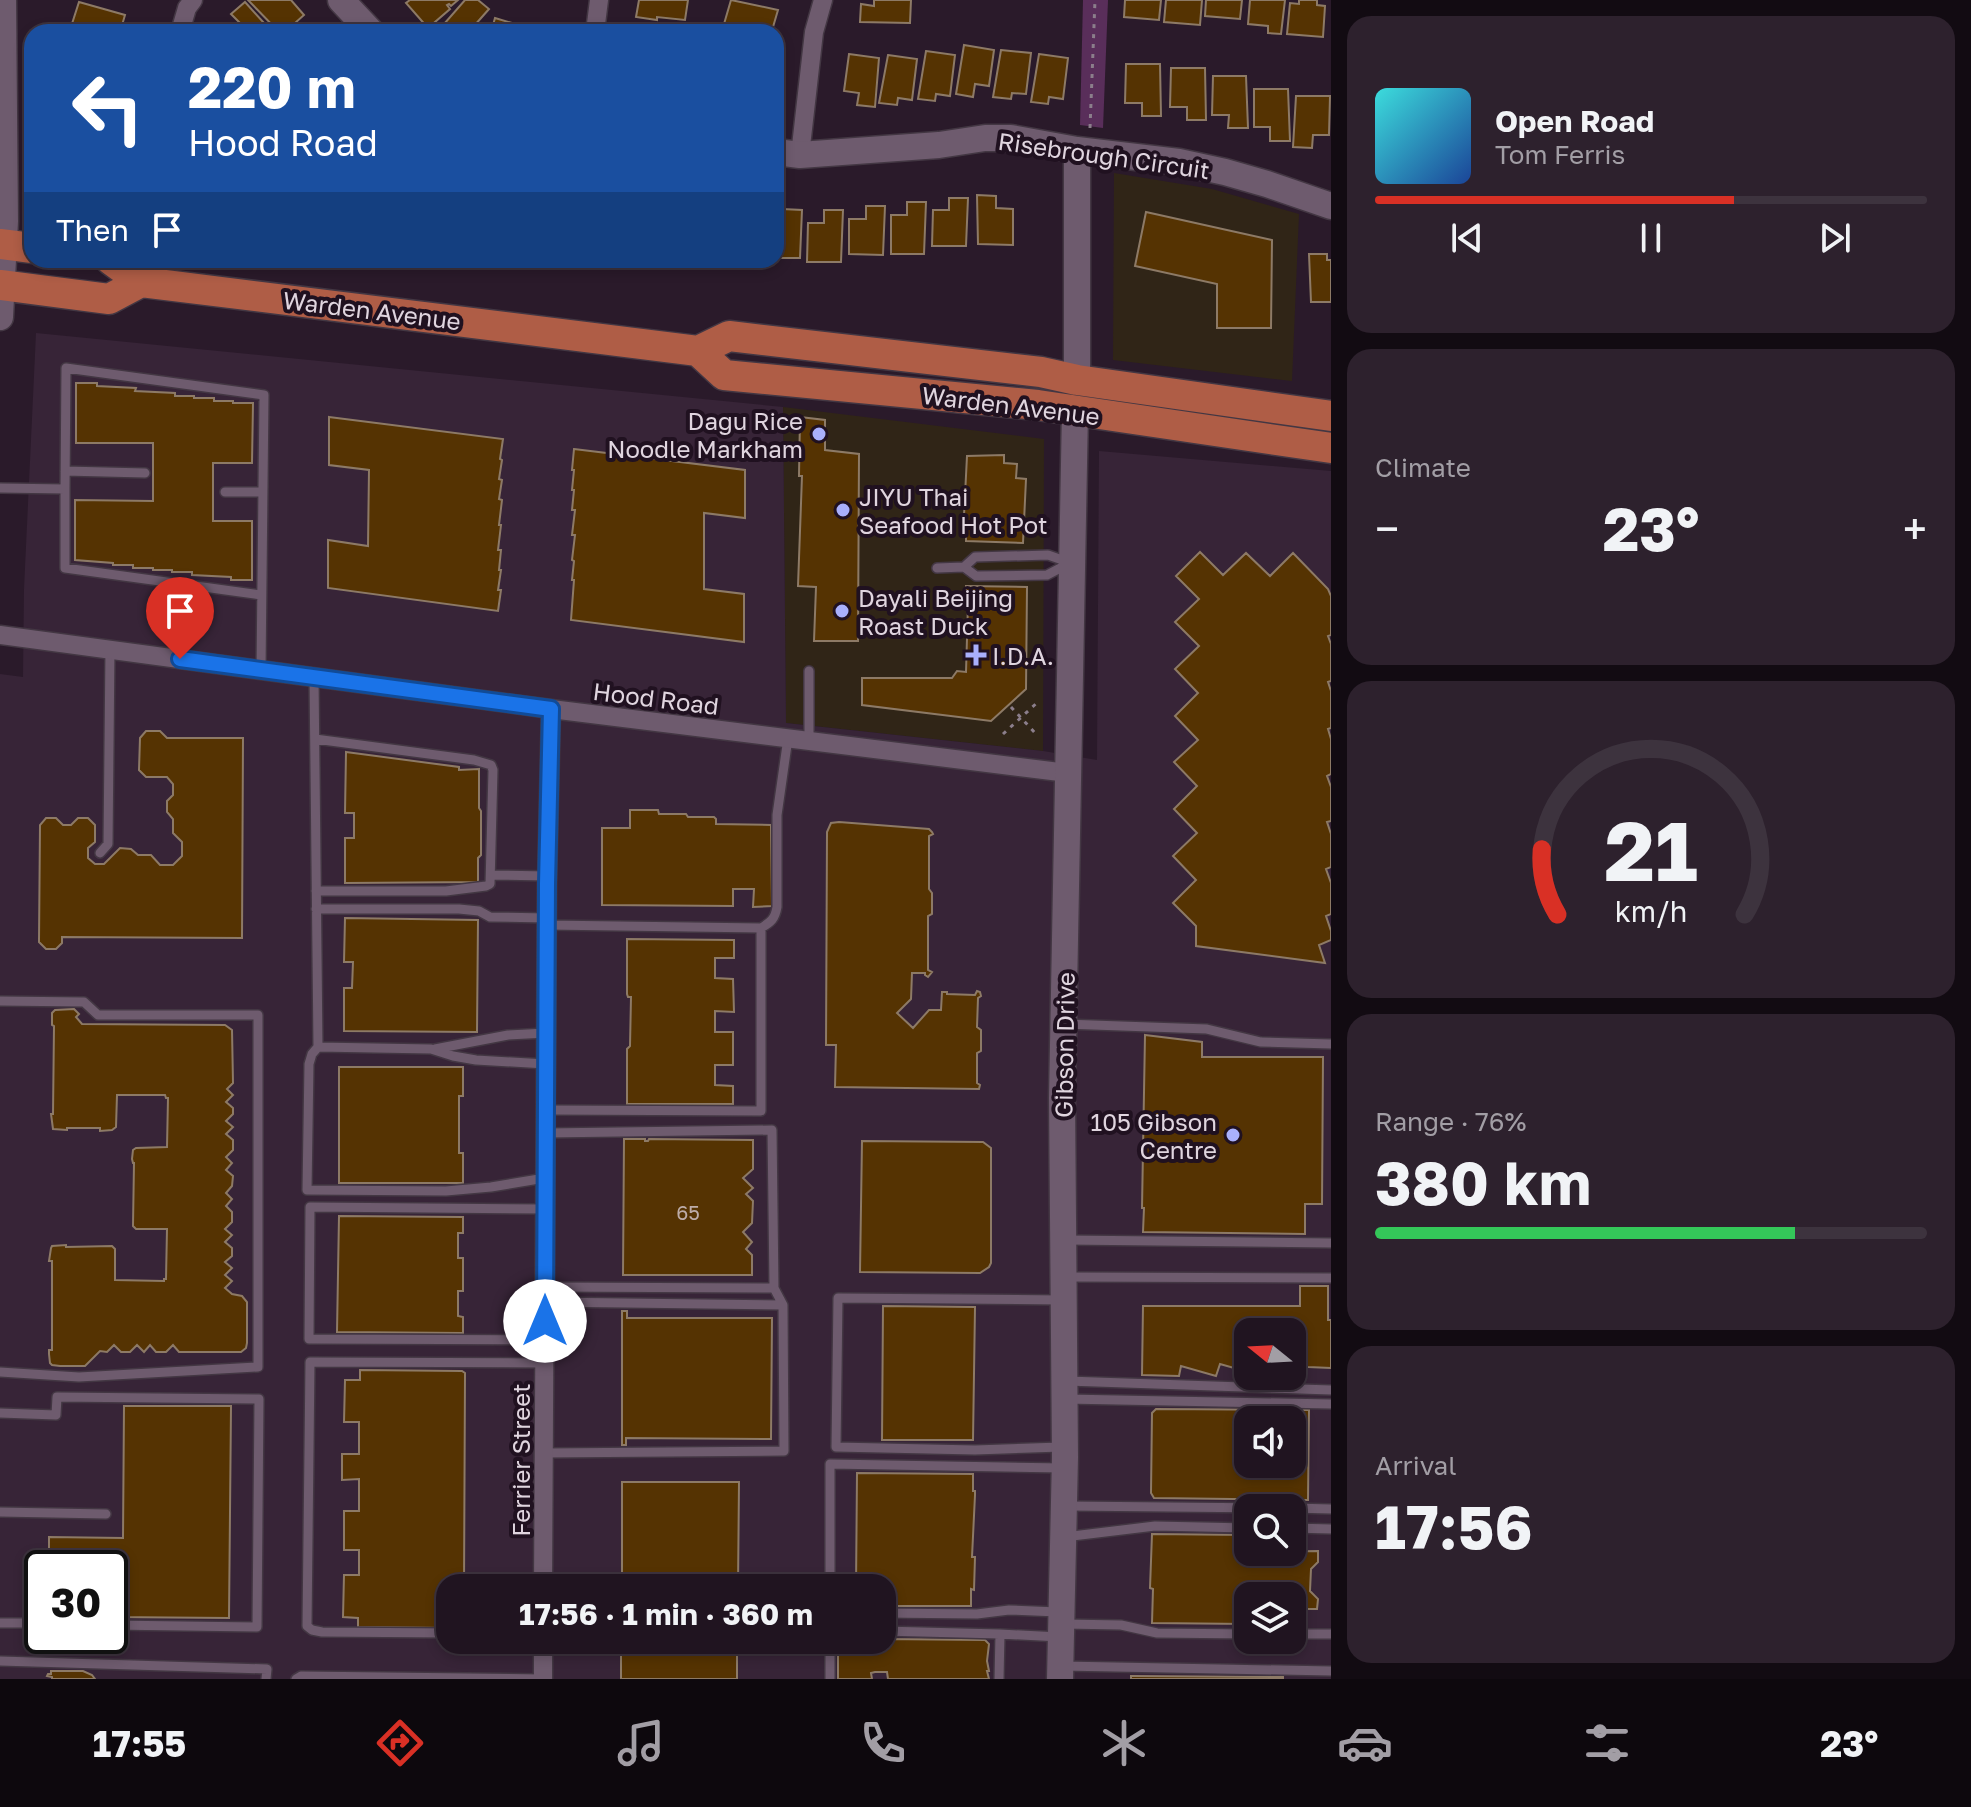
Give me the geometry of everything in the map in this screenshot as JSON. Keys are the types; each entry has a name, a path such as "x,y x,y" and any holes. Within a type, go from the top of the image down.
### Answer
{"main road":[{"path":"0,317 0,285 12,245 3,0"},
{"path":"341,0 364,24"},
{"name":"Risebrough Circuit","path":"788,154 1011,138 1179,162 1225,172 1331,206"},
{"path":"1077,380 1083,150"},
{"name":"Warden Avenue","path":"124,268 141,282 698,351 729,336 1041,372 1077,380 1331,416"},
{"path":"0,285 109,299 141,282"},
{"name":"Warden Avenue","path":"698,351 724,375 1038,405 1331,448"},
{"name":"Gibson Drive","path":"1060,1673 1064,1506 1063,1024 1075,411"}],"street":[{"path":"182,24 193,0"},
{"path":"596,24 599,0"},
{"path":"788,154 823,0"},
{"path":"1075,411 1077,380"},
{"name":"Hood Road","path":"0,635 551,709 1068,773"},
{"name":"Ferrier Street","path":"543,1574 547,876 551,709"},
{"path":"543,1654 543,1679"}],"lane":[{"path":"261,595 65,568 66,368 264,395 261,670"},
{"path":"65,471 145,473"},
{"path":"0,488 65,489"},
{"path":"225,492 263,492"},
{"path":"964,567 975,557 1048,555 1071,563"},
{"path":"937,568 964,567 976,576 1047,575 1071,563"},
{"path":"100,853 108,844 110,649"},
{"path":"809,671 809,741"},
{"path":"314,677 318,1047 309,1064 309,1339 545,1340"},
{"path":"316,909 459,909 479,911 490,917 547,921 761,928 772,922 777,907 777,815 788,738"},
{"path":"315,739 474,760 491,765 493,770 490,884 446,891 316,891"},
{"path":"491,875 547,876"},
{"path":"546,1110 761,1111 761,928"},
{"path":"0,1001 84,1002 98,1015 258,1015 258,1367 79,1377 0,1372"},
{"path":"1063,1024 1207,1029 1261,1042 1331,1044"},
{"path":"318,1047 431,1049 508,1035 546,1033"},
{"path":"431,1049 476,1060 546,1064"},
{"path":"544,1453 784,1451 783,1305 774,1288 772,1130 546,1133"},
{"path":"307,1190 446,1191 545,1178"},
{"path":"310,1207 545,1209"},
{"path":"1063,1240 1331,1243"},
{"path":"1064,1457 975,1450 836,1447 838,1298 1331,1278"},
{"path":"545,1294 774,1288"},
{"path":"545,1294 783,1305"},
{"path":"436,1633 322,1632 307,1626 310,1362 545,1363"},
{"path":"1064,1390 1331,1390"},
{"path":"1064,1390 1331,1404"},
{"path":"0,1413 56,1415 57,1397 259,1399 257,1627 128,1625"},
{"path":"830,1574 830,1464 1064,1457"},
{"path":"1064,1506 1234,1508"},
{"path":"1306,1508 1331,1509"},
{"path":"0,1512 106,1514"},
{"path":"1063,1537 1155,1526 1234,1528"},
{"path":"1306,1528 1331,1529"},
{"path":"896,1613 977,1614 1005,1610 1061,1625"},
{"path":"0,1623 24,1623"},
{"path":"896,1631 1000,1634 1061,1625 1121,1625 1157,1633 1234,1634"},
{"path":"999,1679 1000,1634"},
{"path":"1306,1634 1331,1634"},
{"path":"830,1654 830,1679"},
{"path":"0,1661 267,1669 266,1679"},
{"path":"1060,1673 1331,1671"},
{"path":"296,1679 301,1676 543,1679"}],"path":[{"path":"1083,150 1095,0"},
{"path":"1003,734 1039,701"},
{"path":"1011,707 1037,735"}],"shaded area":[{"path":"1083,0 1108,0 1103,128 1080,125"},
{"path":"1114,173 1212,189 1299,214 1292,381 1113,360"},
{"path":"36,333 783,407 786,723 1043,751 1097,760 1099,451 1331,471 1331,1679 0,1679 0,674 23,677"},
{"path":"783,407 1044,439 1043,751 786,723"}],"building":[{"path":"248,0 291,0 304,15 294,24 271,24"},
{"path":"410,0 458,0 451,6 447,5 450,9 433,24 424,24 406,3"},
{"path":"465,0 478,0 489,9 476,24 444,24"},
{"path":"639,0 688,0 685,20 636,17"},
{"path":"731,0 778,10 774,24 724,24"},
{"path":"874,0 911,0 910,23 860,22 861,4 874,6"},
{"path":"1125,0 1161,0 1159,20 1124,17"},
{"path":"1166,0 1202,0 1200,25 1164,22"},
{"path":"1206,0 1242,0 1240,19 1205,16"},
{"path":"1250,0 1285,0 1281,34 1268,33 1268,26 1248,24"},
{"path":"1299,0 1317,0 1317,5 1325,6 1323,37 1287,34 1290,3 1299,4"},
{"path":"79,2 125,15 122,24 72,24"},
{"path":"245,2 264,23 239,24 231,14"},
{"path":"495,18 515,24 493,24"},
{"path":"964,45 994,50 989,86 975,84 973,97 956,94"},
{"path":"1001,50 1031,53 1026,94 1012,93 1011,99 993,97"},
{"path":"926,51 955,55 950,96 936,94 935,101 918,99"},
{"path":"849,54 879,58 875,107 857,105 859,93 844,91"},
{"path":"1039,54 1068,58 1063,99 1049,97 1048,104 1031,102"},
{"path":"888,55 917,59 912,100 898,98 897,105 879,103"},
{"path":"1126,64 1160,64 1161,116 1142,116 1142,103 1125,103"},
{"path":"1171,68 1205,68 1206,120 1187,120 1187,107 1170,107"},
{"path":"1213,76 1246,76 1248,128 1228,128 1229,115 1212,115"},
{"path":"1254,89 1288,89 1290,141 1270,141 1270,127 1254,127"},
{"path":"1296,96 1330,96 1329,135 1313,135 1312,148 1293,147"},
{"path":"977,195 996,196 996,208 1013,209 1013,245 978,244"},
{"path":"949,198 968,198 966,246 932,246 933,210 949,210"},
{"path":"907,202 926,202 924,254 891,254 891,215 907,215"},
{"path":"866,206 885,206 883,255 849,254 849,219 866,219"},
{"path":"784,209 802,210 800,258 784,258"},
{"path":"824,210 843,210 841,262 807,262 808,223 824,223"},
{"path":"1146,212 1272,240 1271,328 1217,328 1217,284 1135,266"},
{"path":"1309,254 1327,254 1327,260 1331,260 1331,302 1311,302"},
{"path":"76,383 253,403 252,463 213,463 213,521 252,521 252,580 75,560 75,500 153,501 153,443 76,443"},
{"path":"329,417 503,439 499,479 502,480 499,499 502,500 498,611 328,588 328,540 368,546 369,470 329,465"},
{"path":"800,417 825,420 825,450 859,454 858,641 814,641 816,587 798,586 802,476 799,476"},
{"path":"574,449 745,470 745,518 704,513 704,589 744,594 744,642 571,620 575,535 572,535 575,510 572,510"},
{"path":"1004,455 1004,463 1017,464 1016,478 1026,479 1023,543 966,541 966,535 963,535 967,456"},
{"path":"1200,552 1223,575 1246,553 1270,576 1293,553 1331,596 1331,635 1328,636 1331,644 1331,681 1328,682 1331,691 1331,728 1328,729 1331,774 1327,776 1331,787 1331,821 1327,822 1331,834 1331,867 1326,869 1331,883 1331,914 1326,916 1331,940 1319,945 1325,963 1196,946 1196,926 1173,903 1196,880 1173,856 1197,833 1174,809 1197,786 1174,762 1198,740 1175,716 1198,693 1175,669 1199,646 1175,622 1199,599 1176,576"},
{"path":"966,586 1027,587 1026,689 991,721 862,705 862,678 952,678 957,671 966,672"},
{"path":"146,731 160,731 167,738 243,738 242,938 62,937 62,943 56,949 46,949 39,942 40,825 46,818 56,818 63,825 71,825 78,818 88,818 95,825 95,842 88,848 88,858 95,864 104,864 120,848 131,849 138,855 151,855 160,865 173,865 182,856 182,842 173,833 173,819 167,812 173,784 167,777 146,777 139,770 140,738"},
{"path":"346,752 459,767 459,770 479,769 481,855 478,858 478,882 345,883 345,838 354,838 354,813 345,813"},
{"path":"630,810 714,817 716,824 771,825 772,906 753,907 754,889 733,889 733,906 602,905 602,828 630,828"},
{"path":"831,823 929,829 932,832 929,836 932,914 928,916 928,970 932,972 928,977 925,973 912,973 911,999 897,1013 913,1028 929,1010 941,1010 942,992 975,995 977,991 980,992 977,1027 981,1030 981,1051 977,1053 979,1089 835,1087 836,1045 826,1045 827,832"},
{"path":"345,918 478,920 477,1032 344,1031 344,988 352,988 353,962 344,962"},
{"path":"627,939 734,940 734,958 715,958 715,978 733,979 734,1012 715,1011 715,1032 733,1032 733,1065 715,1065 715,1085 733,1086 733,1104 627,1104 631,997 627,994"},
{"path":"74,1009 82,1024 225,1025 232,1030 233,1083 227,1089 233,1095 226,1102 233,1108 233,1114 226,1121 233,1127 226,1134 233,1140 233,1150 226,1157 232,1163 226,1170 233,1176 232,1186 226,1193 232,1199 226,1206 232,1212 232,1222 225,1229 232,1235 225,1242 232,1248 232,1256 225,1262 232,1268 225,1275 232,1281 225,1288 247,1302 247,1343 241,1352 179,1352 173,1345 166,1352 156,1352 150,1345 144,1352 137,1345 130,1352 121,1352 114,1345 107,1352 100,1351 85,1366 50,1363 52,1261 49,1261 52,1246 112,1246 115,1249 115,1280 166,1279 167,1229 136,1229 133,1226 132,1159 136,1148 167,1147 168,1098 165,1095 117,1095 116,1127 112,1130 53,1129 52,1013 55,1010"},
{"name":"105 Gibson Centre","path":"1145,1035 1202,1042 1202,1057 1323,1057 1322,1204 1305,1204 1305,1234 1143,1232"},
{"path":"339,1067 463,1067 463,1096 459,1096 459,1153 463,1153 463,1183 339,1183"},
{"path":"624,1139 753,1140 753,1169 743,1178 753,1188 746,1194 753,1201 752,1223 743,1232 752,1242 746,1249 752,1255 752,1275 623,1275"},
{"path":"862,1141 983,1142 991,1148 989,1267 980,1273 860,1272"},
{"path":"339,1216 463,1217 463,1233 458,1233 458,1258 463,1258 463,1291 458,1291 458,1316 463,1317 463,1333 337,1332"},
{"path":"1300,1286 1328,1286 1331,1368 1306,1366 1306,1318 1234,1318 1234,1368 1220,1364 1216,1376 1181,1366 1179,1376 1142,1375 1143,1306 1300,1306"},
{"path":"883,1306 975,1307 973,1440 882,1440"},
{"path":"622,1311 627,1311 627,1318 772,1318 771,1439 626,1438 626,1445 622,1445"},
{"path":"360,1370 465,1373 464,1574 436,1574 436,1628 358,1627 358,1618 343,1617 344,1575 359,1575 359,1550 344,1550 344,1511 359,1511 359,1479 342,1480 342,1454 359,1454 359,1422 344,1422 345,1380 360,1380"},
{"path":"124,1406 231,1406 229,1618 128,1617 128,1550 49,1550 49,1537 123,1538"},
{"path":"1156,1409 1234,1410 1234,1478 1306,1478 1306,1410 1309,1410 1308,1500 1306,1494 1234,1494 1234,1499 1154,1498 1151,1493 1152,1413"},
{"path":"857,1473 973,1474 972,1557 975,1557 971,1606 896,1606 896,1574 856,1574"},
{"path":"622,1482 739,1482 738,1574 622,1574"},
{"path":"1152,1534 1234,1535 1234,1566 1306,1566 1306,1551 1318,1551 1318,1562 1311,1569 1310,1591 1318,1599 1317,1609 1306,1609 1306,1582 1234,1582 1234,1624 1152,1623 1153,1589 1150,1588"},
{"path":"896,1639 985,1640 989,1644 989,1679 888,1679 887,1672 875,1672 871,1673 872,1679 838,1679 838,1654 896,1654"},
{"path":"621,1654 737,1654 737,1679 621,1679"},
{"path":"51,1671 83,1671 95,1679 52,1679 47,1676"},
{"path":"1131,1676 1283,1677 1283,1679 1131,1679"}],"place":[{"name":"Dagu Rice Noodle Markham","path":"819,434"},
{"name":"JIYU Thai Seafood Hot Pot","path":"843,510"},
{"name":"Dayali Beijing Roast Duck","path":"842,611"},
{"name":"I.D.A.","path":"976,655"},
{"name":"105 Gibson Centre","path":"1233,1135"}],"route":[{"path":"180,659 551,709 545,1321"}]}
